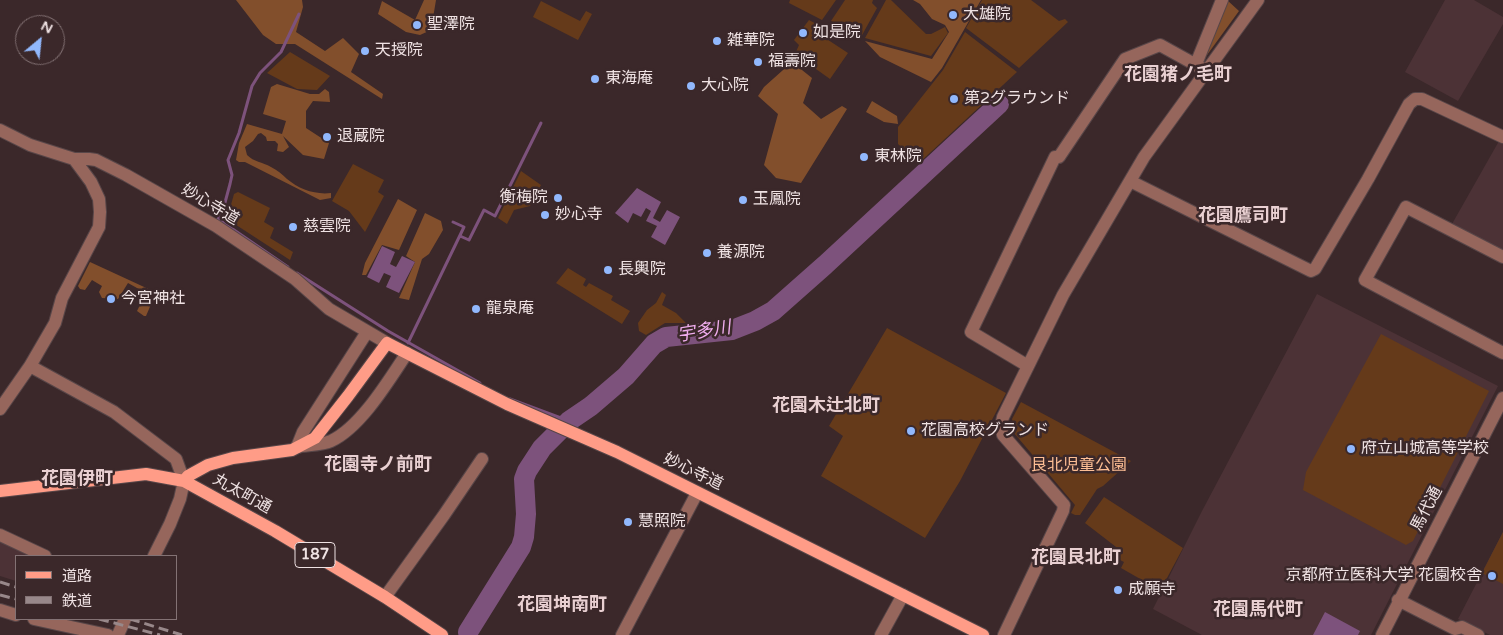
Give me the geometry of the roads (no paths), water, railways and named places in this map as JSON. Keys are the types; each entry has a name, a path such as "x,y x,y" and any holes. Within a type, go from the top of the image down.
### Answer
{"main road":[{"name":"妙心寺道","path":"386,343 508,404 604,446 983,635"},
{"path":"184,481 188,476 208,465 233,458 292,450 314,438 348,396 386,343"},
{"name":"丸太町通","path":"0,491 146,474 184,481 275,531 385,597 442,635"}],"street":[{"path":"1201,67 1222,0"},
{"path":"1004,635 1064,511 1064,506 1001,431 1003,417 1063,295 1144,157 1201,67 1258,0"},
{"path":"1028,366 971,332 1055,158 1059,157 1125,59 1160,45 1201,67"},
{"path":"1130,181 1311,271 1315,269 1368,179 1408,104 1415,99 1422,99 1503,137"},
{"name":"妙心寺道","path":"0,130 30,144 74,159 96,160 126,175 210,222 295,279 329,309 386,343"},
{"path":"0,409 30,366 55,323 62,298 99,227 99,199 91,182 74,159"},
{"path":"1503,257 1406,207 1365,280 1503,353"},
{"path":"297,447 303,432 367,332"},
{"path":"297,447 330,442 344,432 365,412 407,353"},
{"path":"30,366 114,412 176,459 184,481 174,514 154,555"},
{"name":"馬代通","path":"1382,635 1398,600 1503,398"},
{"path":"385,597 482,460"},
{"path":"622,635 697,493"},
{"path":"0,535 44,555"},
{"path":"882,635 903,595"},
{"path":"1398,600 1455,629 1462,627 1478,635"},
{"path":"0,610 15,614"},
{"path":"39,620 108,635"},
{"path":"118,635 125,620"}],"waterway":[{"path":"288,267 218,219 223,210 232,175 228,160 239,133 252,86 260,73 281,52 299,14"},
{"name":"宇多川","path":"468,632 521,547 526,514 524,479 527,471 542,448 569,421 591,406 626,376 654,344 666,337 732,330 755,321 773,311 999,104"},
{"path":"460,236 469,240 484,210 495,216 541,123"},
{"path":"408,343 464,227 453,222"},
{"path":"297,273 388,331 480,383"},
{"path":"510,399 569,421"}],"railway":[{"path":"0,582 15,587"},
{"path":"0,595 15,599"},
{"path":"103,620 160,635"},
{"path":"133,620 182,635"}],"place":[{"name":"大雄院","path":"953,15"},
{"name":"聖澤院","path":"417,25"},
{"name":"如是院","path":"803,33"},
{"name":"雑華院","path":"717,41"},
{"name":"天授院","path":"365,51"},
{"name":"福壽院","path":"758,62"},
{"name":"東海庵","path":"595,79"},
{"name":"大心院","path":"691,86"},
{"name":"第2グラウンド","path":"954,99"},
{"name":"退蔵院","path":"327,137"},
{"name":"東林院","path":"864,157"},
{"name":"衡梅院","path":"558,198"},
{"name":"玉鳳院","path":"743,200"},
{"name":"妙心寺","path":"545,215"},
{"name":"慈雲院","path":"293,227"},
{"name":"養源院","path":"707,253"},
{"name":"長輿院","path":"608,270"},
{"name":"今宮神社","path":"111,299"},
{"name":"龍泉庵","path":"476,309"},
{"name":"花園高校グランド","path":"911,431"},
{"name":"府立山城高等学校","path":"1351,449"},
{"name":"慧照院","path":"628,522"},
{"name":"京都府立医科大学 花園校舎","path":"1492,576"},
{"name":"成願寺","path":"1118,590"}],"district":[{"name":"花園猪ノ毛町","path":"1178,75"},
{"name":"花園鷹司町","path":"1243,216"},
{"name":"花園木辻北町","path":"826,406"},
{"name":"花園寺ノ前町","path":"378,465"},
{"name":"花園伊町","path":"77,479"},
{"name":"花園艮北町","path":"1076,558"},
{"name":"花園坤南町","path":"562,605"},
{"name":"花園馬代町","path":"1258,610"}],"park label":[{"name":"艮北児童公園","path":"1079,466"}]}
